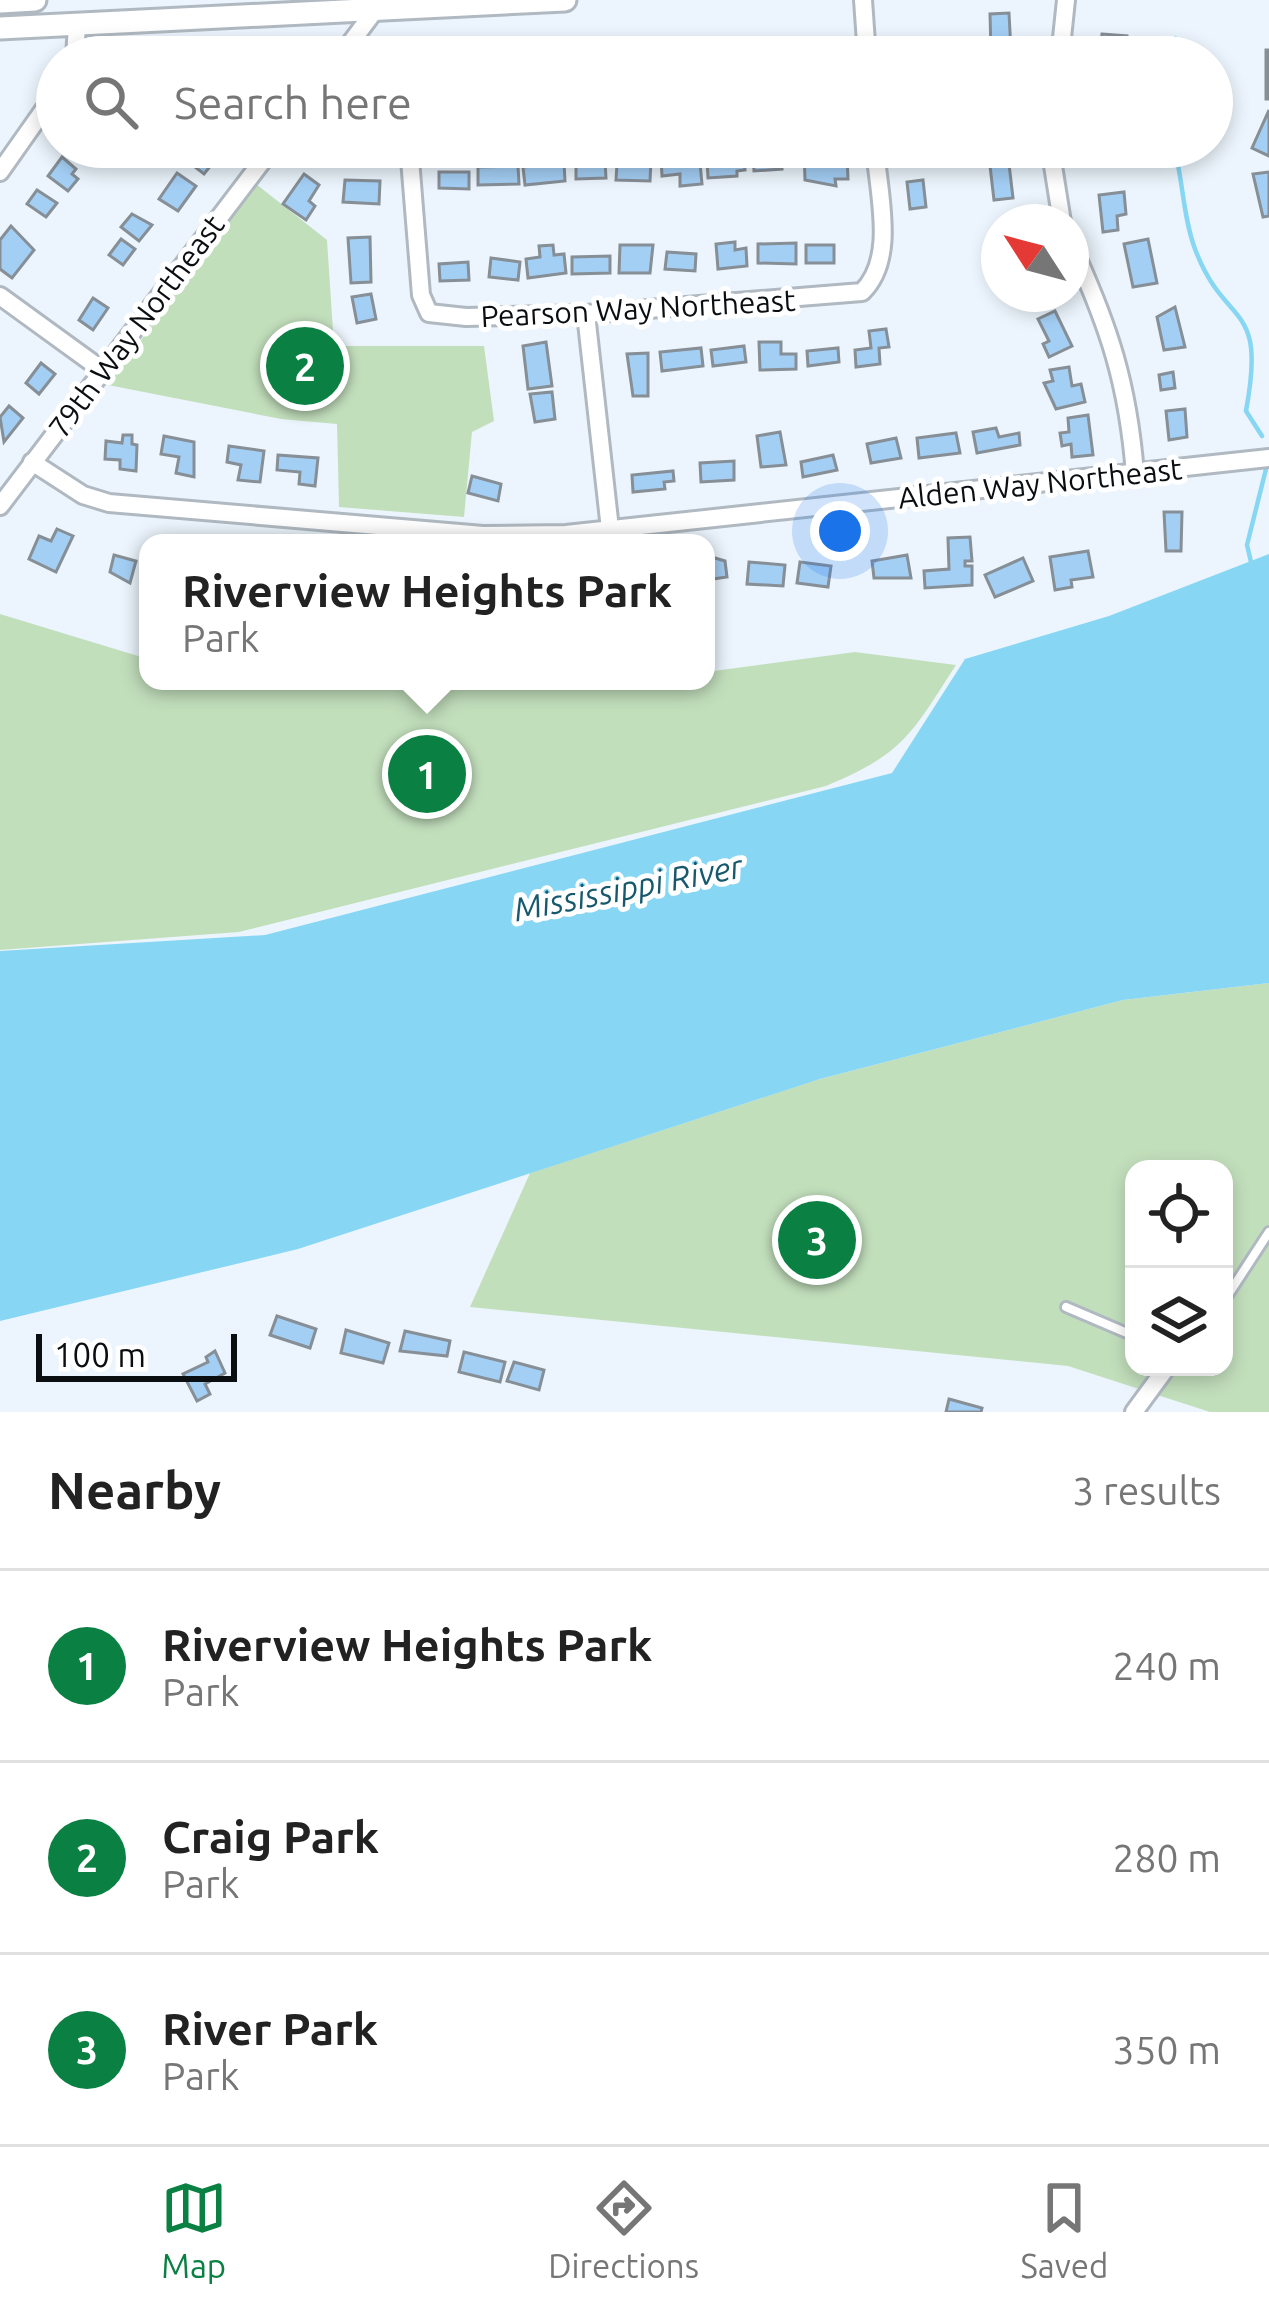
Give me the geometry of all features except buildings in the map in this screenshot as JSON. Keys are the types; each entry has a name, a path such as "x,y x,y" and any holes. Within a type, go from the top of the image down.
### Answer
{"main road":[{"path":"0,2 35,0"},
{"path":"0,28 380,4 565,0"}],"street":[{"path":"863,0 866,36"},
{"path":"1062,36 1066,0"},
{"path":"356,36 380,4"},
{"path":"76,25 76,36"},
{"path":"0,172 36,121"},
{"name":"79th Way Northeast","path":"0,506 257,168"},
{"name":"Pearson Way Northeast","path":"411,168 421,295 429,313 466,317 586,314 862,292 878,276 883,253 876,168"},
{"path":"1054,168 1060,204"},
{"path":"1089,281 1121,362 1135,474"},
{"path":"0,296 102,370"},
{"path":"586,314 610,529"},
{"name":"Alden Way Northeast","path":"519,534 610,529 1269,458"},
{"name":"Alden Way Northeast","path":"32,462 82,496 109,503 387,534"},
{"path":"1134,1412 1160,1376"}],"lane":[{"path":"1233,1287 1269,1232"},
{"path":"1066,1307 1125,1332"}],"green space":[{"path":"256,184 327,240 334,346 484,346 494,421 472,432 464,517 339,507 337,424 281,419 108,385"},
{"path":"0,614 139,656 139,690 715,690 715,671 855,652 956,665 904,739 873,763 826,786 239,932 0,950"},
{"path":"1269,983 1269,1412 1210,1412 1068,1366 470,1307 530,1173 820,1079 1123,1000"}],"water":[{"name":"Mississippi River","path":"1269,554 1269,983 1123,1000 820,1079 298,1249 0,1321 0,951 265,935 892,773 965,659 1109,616"}],"waterway":[{"path":"1178,168 1195,249 1207,275 1247,332 1251,375 1246,411 1262,436"},
{"path":"1251,562 1247,545 1266,469"}],"place":[{"name":"Craig Park","path":"305,366"},
{"name":"Riverview Heights Park","path":"427,774"},
{"name":"River Park","path":"817,1240"}]}
